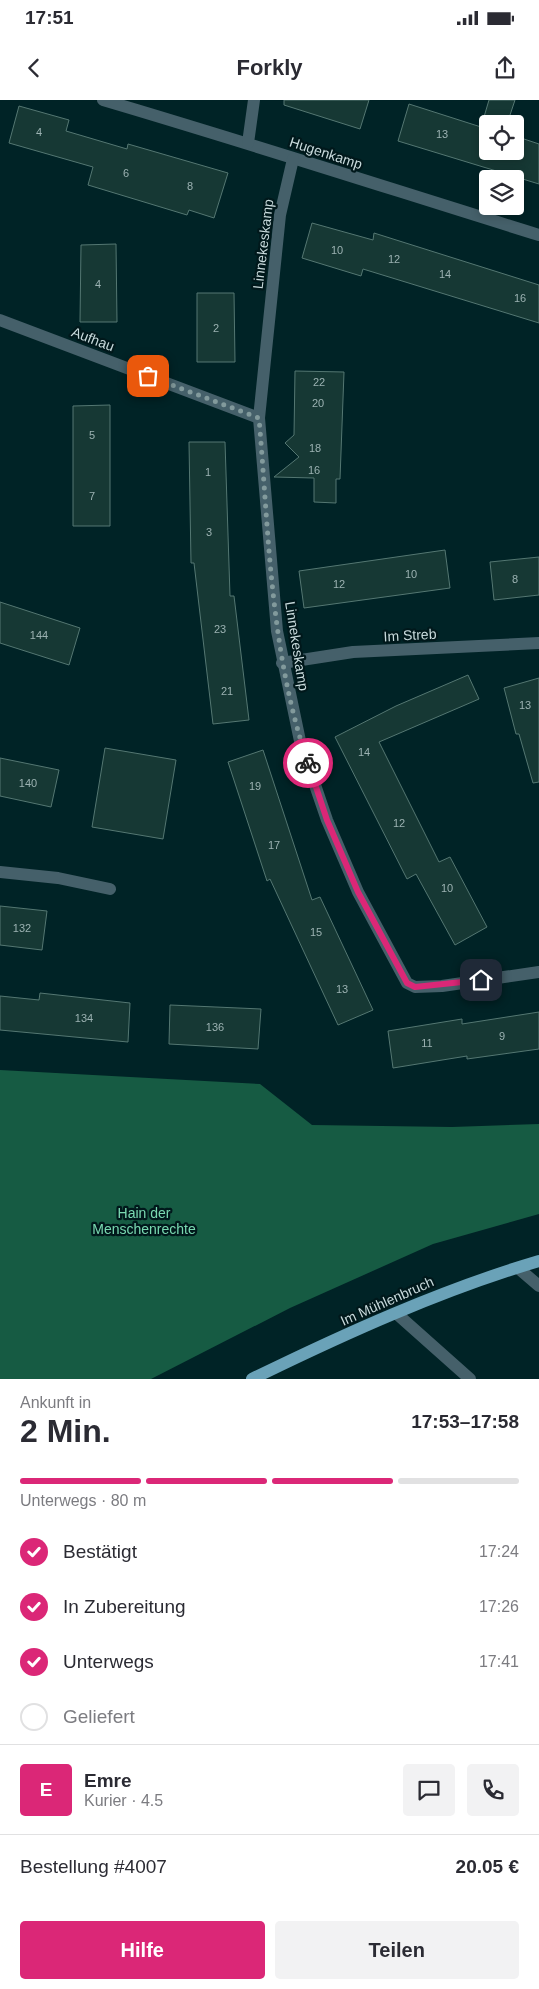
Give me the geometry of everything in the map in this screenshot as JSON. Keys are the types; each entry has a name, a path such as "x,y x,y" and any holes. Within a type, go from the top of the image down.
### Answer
{"main road":[{"name":"Im Mühlenbruch","path":"252,1379 438,1295 539,1262"}],"street":[{"name":"Hugenkamp","path":"103,100 248,143 293,159 539,235"},
{"path":"248,143 254,100"},
{"name":"Linnekeskamp","path":"293,159 280,215 259,418 277,631 282,663 300,741 327,820 358,892 407,983 415,987 442,986 539,972"},
{"name":"Aufhau","path":"0,320 259,418"},
{"name":"Im Streb","path":"282,663 353,652 539,643"},
{"path":"0,872 58,878 110,889"},
{"path":"518,1268 539,1286"},
{"path":"397,1314 470,1379"}],"green space":[{"name":"Hain der Menschenrechte","path":"0,1070 260,1084 312,1125 452,1127 539,1124 539,1214 433,1244 290,1308 151,1379 0,1379"}],"building":[{"path":"284,100 369,100 360,129 284,105"},
{"path":"489,100 515,100 510,115 485,115"},
{"path":"409,104 479,126 479,160 524,160 524,139 539,144 539,184 524,179 524,170 493,170 398,141"},
{"path":"19,106 69,120 66,131 127,149 128,144 228,173 214,218 189,210 187,215 88,185 93,167 9,143"},
{"path":"312,223 373,240 374,233 539,285 539,323 363,269 361,276 302,258"},
{"path":"116,244 117,322 80,322 81,245"},
{"path":"197,293 234,293 235,362 197,362"},
{"path":"295,371 344,372 340,479 336,479 336,503 314,502 314,478 274,477 299,457 285,443 294,435"},
{"path":"110,405 110,526 73,526 73,406"},
{"path":"189,442 225,442 230,596 234,596 249,720 213,724 194,563 191,563"},
{"path":"445,550 450,588 304,608 299,571"},
{"path":"539,557 539,595 494,600 490,562"},
{"path":"0,602 80,628 69,665 0,643"},
{"path":"468,675 479,699 379,742 439,862 450,857 487,927 455,945 416,874 407,879 335,737 396,706"},
{"path":"539,678 539,782 533,783 519,734 516,734 504,688"},
{"path":"105,748 176,760 163,839 92,827"},
{"path":"263,750 312,900 320,897 373,1010 338,1025 270,879 267,881 228,762"},
{"path":"0,758 59,770 51,807 0,796"},
{"path":"0,906 47,911 42,950 0,945"},
{"path":"40,993 130,1003 128,1042 0,1030 0,996 39,1000"},
{"path":"170,1005 261,1009 258,1049 169,1044"},
{"path":"539,1012 539,1049 467,1059 467,1056 393,1068 388,1031 462,1019 462,1024"}],"way so far":[{"path":"148,376 259,418 277,631 282,663 300,741 308,763"}],"route":[{"path":"308,763 327,820 358,892 407,983 415,987 442,986 481,980"}]}
